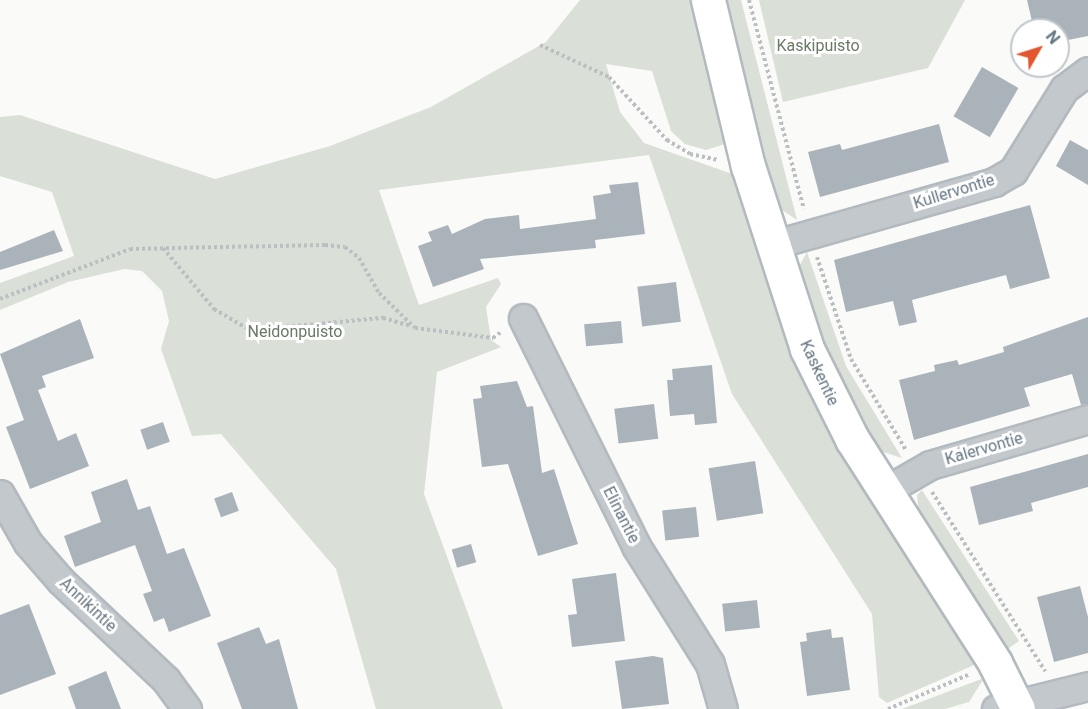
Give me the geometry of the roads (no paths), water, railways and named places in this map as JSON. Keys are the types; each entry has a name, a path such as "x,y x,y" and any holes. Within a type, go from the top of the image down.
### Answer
{"street":[{"name":"Kaskentie","path":"708,0 748,166 772,245 827,394 885,491 995,663 1010,708"},
{"name":"Kullervontie","path":"772,245 994,182 1013,171 1064,89 1088,71"},
{"name":"Elinantie","path":"523,318 636,546 710,664 723,709"},
{"name":"Kalervontie","path":"885,491 918,470 1088,419"},
{"name":"Annikintie","path":"0,494 28,543 61,581 165,680 187,709"},
{"path":"1010,708 1088,686"}],"park label":[{"name":"Kaskipuisto","path":"818,46"},
{"name":"Neidonpuisto","path":"295,332"}]}
